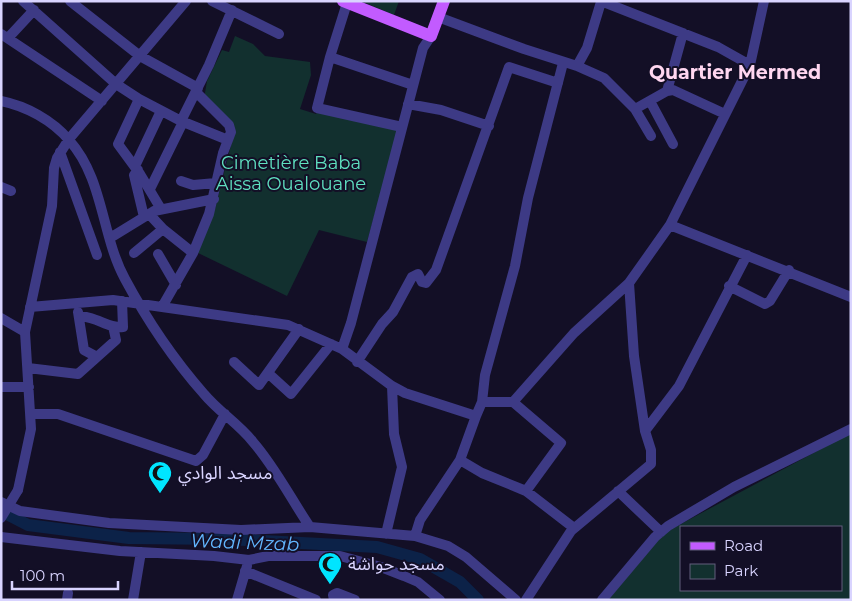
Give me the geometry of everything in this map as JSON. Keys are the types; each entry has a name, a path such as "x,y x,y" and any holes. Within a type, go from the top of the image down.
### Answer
{"main road":[{"path":"345,2 431,36 444,1"}],"street":[{"path":"23,1 116,84 139,99 182,122 228,140"},
{"path":"70,1 140,56 197,90 229,125 231,132 216,183 214,199 193,253 162,307"},
{"path":"1,518 18,490 29,443 31,414 25,332 52,206 54,168 60,152 69,139 186,1"},
{"path":"212,1 279,34"},
{"path":"513,402 574,333 628,283 670,225 750,65 764,1"},
{"path":"345,2 318,108 402,127"},
{"path":"577,66 587,48 601,2 725,50 750,65"},
{"path":"34,10 4,36 102,101"},
{"path":"150,190 232,10"},
{"path":"438,17 563,63 577,66 604,78 635,109 651,136"},
{"path":"667,91 683,33"},
{"path":"342,349 351,323 423,48 431,36"},
{"path":"330,58 413,85"},
{"path":"415,536 420,520 460,460 482,402 485,375 503,313 528,198 563,63"},
{"path":"357,362 382,324 393,312 412,277 418,274 422,282 426,282 436,270 447,243 450,226 489,126 509,67 558,83"},
{"path":"635,109 667,91 677,91 725,114"},
{"path":"139,99 118,144 137,168 161,209"},
{"path":"1,101 28,110 57,128 69,139 88,168 122,273 140,303 179,363 206,396 254,442 310,527"},
{"path":"650,101 673,144"},
{"path":"408,104 440,110 489,126"},
{"path":"161,111 134,175 147,215 193,253"},
{"path":"60,152 96,255"},
{"path":"181,181 193,185 216,183"},
{"path":"110,238 147,215 161,209 214,199"},
{"path":"670,225 789,270 851,297"},
{"path":"134,253 163,229"},
{"path":"158,254 176,285"},
{"path":"645,432 679,386 729,286 747,255"},
{"path":"729,286 762,303 767,303 789,270"},
{"path":"526,600 574,528 651,464 652,450 645,432 630,325 628,283"},
{"path":"30,307 105,300 122,301 274,322 299,329 342,349 357,362 392,386 476,416"},
{"path":"78,317 90,316 113,326 121,327 124,325 122,301"},
{"path":"77,303 84,350 97,358"},
{"path":"1,318 25,332"},
{"path":"28,368 78,374 117,338 113,326"},
{"path":"234,362 258,385 269,374 299,329"},
{"path":"269,374 286,392 293,393 331,344"},
{"path":"1,386 29,387"},
{"path":"386,534 402,467 394,434 392,386"},
{"path":"482,402 513,402 561,443 526,491"},
{"path":"31,414 58,414 196,461 203,455 225,414"},
{"path":"602,600 661,532 734,487 851,429"},
{"path":"460,460 482,473 526,491 574,528"},
{"path":"618,491 661,532"},
{"path":"1,502 20,511 109,523 241,530 310,527 415,536 448,546 466,557 516,600"},
{"path":"1,537 141,552 249,560 268,556 340,556 381,566 418,582 440,600"},
{"path":"133,600 141,552"},
{"path":"237,600 249,560"},
{"path":"245,571 316,600"},
{"path":"334,600 333,594 337,592 355,600"}],"green space":[{"path":"361,1 399,1 394,15"},
{"name":"Cimetière Baba Aissa Oualouane","path":"235,36 253,44 265,56 310,62 311,75 300,109 316,114 318,110 399,127 367,242 319,230 287,296 196,252 215,209 235,129 204,99 207,81 222,50 229,52"},
{"path":"851,433 851,600 608,600 664,533"}],"waterway":[{"name":"Wadi Mzab","path":"1,511 28,525 129,538 226,539 377,547 420,559 460,582 478,600"}],"place":[{"name":"مسجد الوادي","path":"160,494"},
{"name":"مسجد حواشة","path":"330,585"}],"district":[{"name":"Quartier Mermed","path":"735,72"}]}
